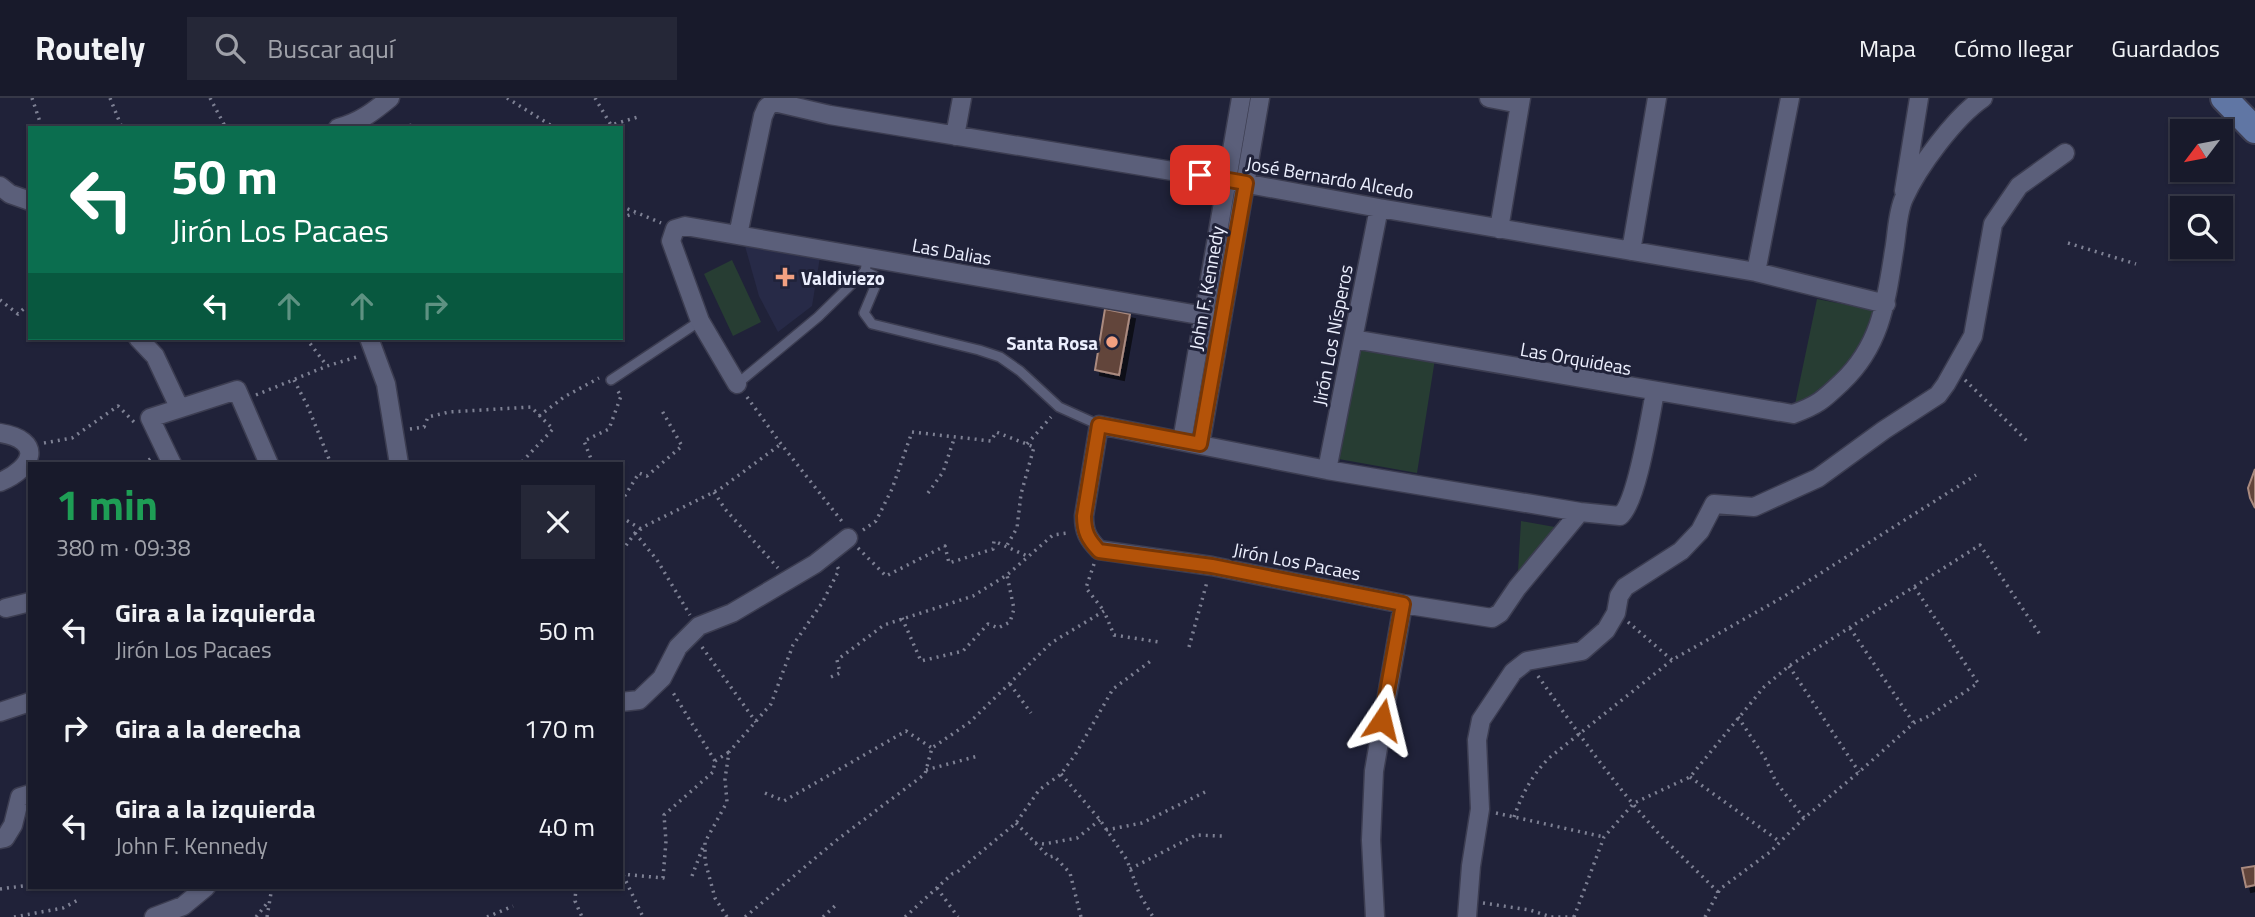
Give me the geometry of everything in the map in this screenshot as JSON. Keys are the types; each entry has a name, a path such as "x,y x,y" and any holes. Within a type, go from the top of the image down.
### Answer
{"main road":[{"path":"2224,98 2255,130"}],"street":[{"path":"345,126 372,122 390,98"},
{"path":"956,136 962,98"},
{"name":"John F. Kennedy","path":"1213,318 1227,180 1241,98"},
{"name":"John F. Kennedy","path":"1191,443 1213,318 1246,183 1260,98"},
{"path":"1489,98 1521,101 1499,229"},
{"path":"1631,251 1657,98"},
{"path":"1756,272 1790,98"},
{"path":"1886,304 1919,98"},
{"path":"1903,200 1939,142 1969,108 1983,98"},
{"name":"José Bernardo Alcedo","path":"738,235 763,116 767,107 774,102 831,107 956,136 1246,183 1756,272 1886,304"},
{"path":"1467,909 1480,809 1477,740 1481,720 1513,672 1527,662 1582,651 1606,630 1625,587 1681,551 1700,531 1714,504 1754,507 1818,478 1938,395 1973,336 1993,224 2019,186 2065,153"},
{"path":"0,186 10,194 28,200"},
{"name":"Jirón Los Nísperos","path":"1327,470 1380,208"},
{"name":"Las Dalias","path":"675,229 685,226 738,235 866,265 1213,318"},
{"path":"675,229 671,241 700,321 737,384"},
{"name":"Las Orquideas","path":"1353,340 1793,414 1817,405 1851,373 1871,347 1886,304"},
{"path":"140,340 155,356 179,407"},
{"path":"372,345 386,384 400,462"},
{"path":"1099,551 1084,530 1084,516 1099,425 1327,470 1580,512 1620,516 1628,508 1639,470 1655,392"},
{"path":"171,462 150,418 179,407 240,395 268,462"},
{"path":"0,433 23,439 29,445 28,462"},
{"path":"0,482 14,476 28,462"},
{"name":"Jirón Los Pacaes","path":"1099,551 1212,566 1403,604 1492,618 1500,613 1517,588 1580,512"},
{"path":"623,702 639,700 662,678 678,647 699,626 732,613 789,580 848,538"},
{"path":"6,608 28,602"},
{"path":"1375,917 1371,840 1374,772 1403,604"},
{"path":"0,712 28,703"},
{"path":"0,839 5,838 13,825 20,797 28,795"},
{"path":"154,917 183,906 204,889"}],"lane":[{"path":"737,384 818,317 866,265 877,282 864,313 872,324 1000,357 1020,371 1059,407 1099,425"},
{"path":"611,380 700,321"}],"path":[{"path":"32,98 42,126"},
{"path":"110,98 121,126"},
{"path":"211,98 225,126"},
{"path":"507,98 552,126"},
{"path":"595,98 611,125 638,117"},
{"path":"623,207 675,229"},
{"path":"623,218 637,213"},
{"path":"2068,243 2136,264"},
{"path":"0,300 18,314 28,305"},
{"path":"308,340 327,366"},
{"path":"240,395 294,380 372,345"},
{"path":"1954,370 2029,443"},
{"path":"539,416 564,397 607,374 621,396 609,429 584,441 592,462"},
{"path":"294,380 309,407 330,462"},
{"path":"737,384 845,526 848,538 886,576 945,546 949,563 993,549 994,541 1027,556"},
{"path":"29,445 72,438 118,406 134,422 150,418"},
{"path":"394,431 424,427 428,417 449,412 531,407 553,429 522,462"},
{"path":"1027,444 1059,407"},
{"path":"623,499 639,473 646,476 682,446 660,410"},
{"path":"848,538 876,521 892,489 912,432 991,442 996,432 1034,447 1021,494 1017,528 1006,547"},
{"path":"928,493 943,472 954,438"},
{"path":"623,550 635,533 714,492 781,444"},
{"path":"1514,817 1521,797 1537,771 1672,660 1783,597 1976,475"},
{"path":"714,492 725,509 789,580"},
{"path":"623,518 641,529"},
{"path":"831,677 841,673 837,660 884,625 974,596 1007,575 1053,535 1084,530"},
{"path":"635,533 657,560 683,605 699,626 700,645 756,722"},
{"path":"1467,909 1530,909 1551,916 1574,917 1604,837 1634,803 1690,777 1738,716 1764,687 1789,666 1980,545 2041,636"},
{"path":"715,761 729,752 771,704 793,645 822,603 839,570 830,551"},
{"path":"1099,551 1086,588 1104,611 1114,635 1159,642"},
{"path":"1189,647 1212,566"},
{"path":"902,618 921,661 962,651 988,624 998,628 1010,622 1014,609 1007,575"},
{"path":"1705,917 1718,892 1758,861 1914,723 1978,683 1913,585"},
{"path":"745,917 838,839 925,774 932,748 970,722 1051,643 1104,611"},
{"path":"1616,612 1672,660"},
{"path":"1850,628 1914,723"},
{"path":"905,917 1016,823 1039,790 1061,774 1075,755 1113,689 1152,660"},
{"path":"1527,662 1579,735 1634,803 1660,834 1718,892"},
{"path":"1789,666 1859,772"},
{"path":"623,874 663,878 666,841 664,815 713,772 715,761 680,702 662,678"},
{"path":"1010,684 1031,713"},
{"path":"1738,716 1765,758 1776,782 1804,818"},
{"path":"765,793 784,801 906,731 932,748"},
{"path":"692,876 705,842 727,802 724,779 729,752"},
{"path":"926,770 978,757"},
{"path":"1061,774 1100,820 1130,869 1153,917"},
{"path":"1690,777 1780,841"},
{"path":"1106,830 1142,823 1205,792"},
{"path":"1480,809 1604,837"},
{"path":"1034,843 1044,844 1077,838 1100,820"},
{"path":"1016,823 1049,857 1054,856 1070,873 1081,917"},
{"path":"1130,869 1196,835 1222,836"},
{"path":"705,842 705,861 715,898 727,917"},
{"path":"623,876 643,917"},
{"path":"0,889 28,885"},
{"path":"937,888 958,917"},
{"path":"267,917 272,889"},
{"path":"576,889 575,901 582,917"},
{"path":"14,917 63,908 78,900"},
{"path":"256,917 270,901"},
{"path":"823,917 836,905"},
{"path":"487,917 513,906"}],"shaded area":[{"name":"Valdiviezo","path":"745,246 820,257 812,306 778,332 759,296"}],"green space":[{"path":"732,260 761,322 733,336 704,274"},
{"path":"1817,299 1879,311 1855,360 1794,409"},
{"path":"1354,346 1435,359 1417,473 1333,458"},
{"path":"1521,521 1566,529 1517,588"}],"building":[{"name":"Santa Rosa","path":"1105,309 1130,314 1119,375 1095,370"},
{"path":"2255,469 2255,508 2248,488"},
{"path":"2255,866 2255,885 2246,887 2242,868"}],"place":[{"name":"Valdiviezo","path":"785,277"},
{"name":"Santa Rosa","path":"1112,342"}],"route":[{"path":"1200,175 1246,183 1200,444 1099,425 1084,530 1099,551 1212,566 1403,604 1382,720"}]}
